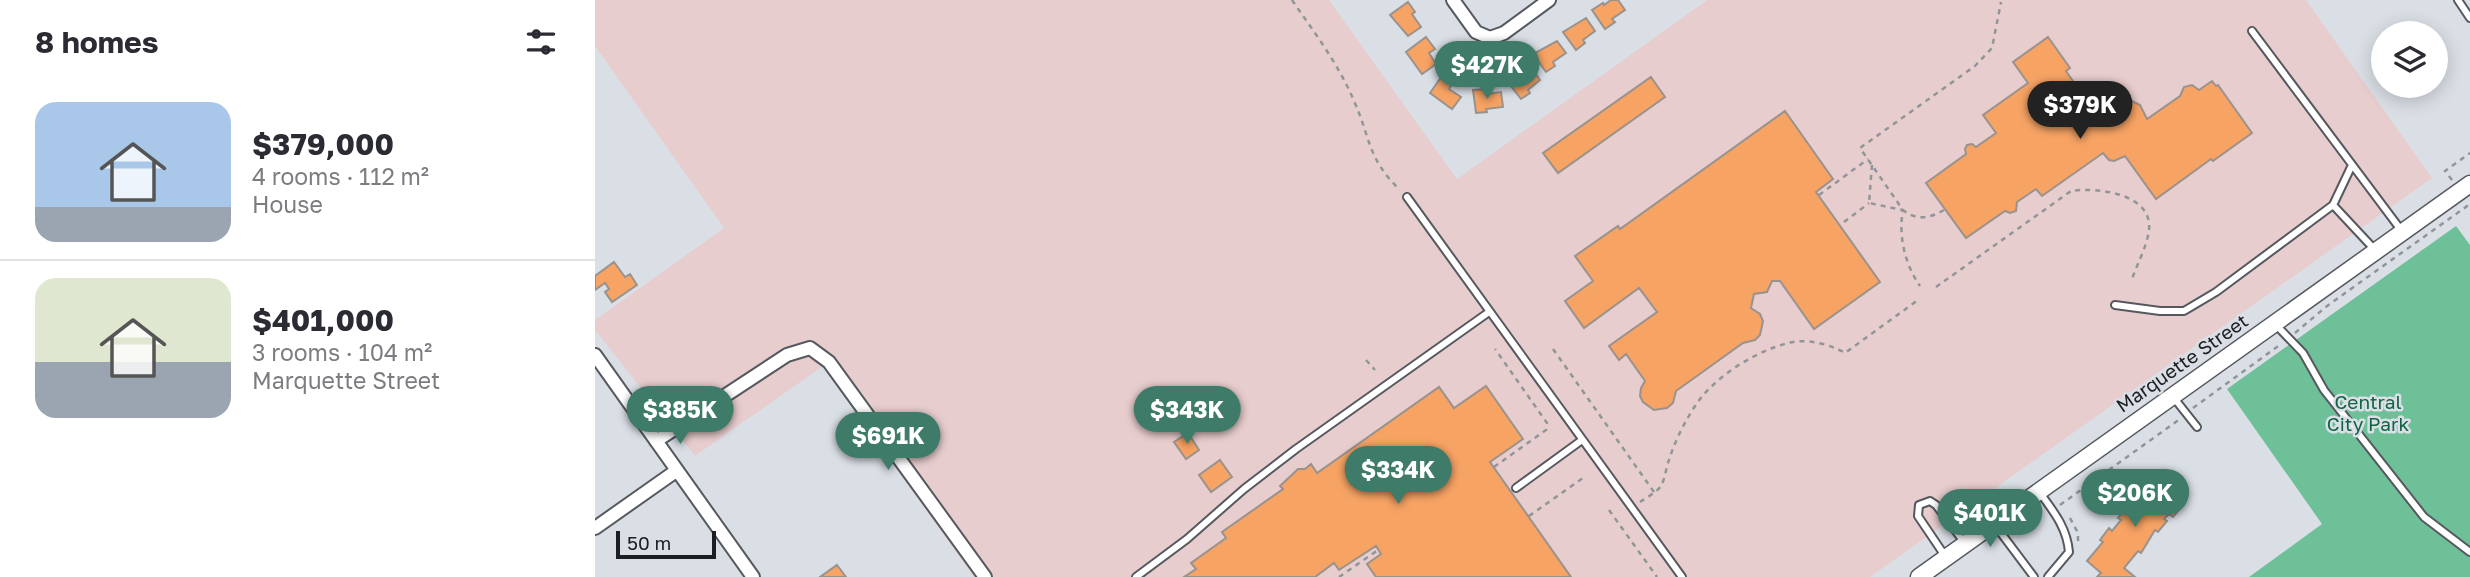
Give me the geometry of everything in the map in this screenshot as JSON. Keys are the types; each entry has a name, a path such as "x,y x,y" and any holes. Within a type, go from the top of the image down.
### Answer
{"street":[{"path":"1453,0 1472,27 1482,36 1497,37 1549,0"},
{"name":"Marquette Street","path":"1920,577 2470,184"},
{"path":"656,441 787,355 810,348 829,362 985,577"},
{"path":"595,355 753,577"},
{"path":"595,528 676,471"}],"lane":[{"path":"2458,0 2470,18"},
{"path":"2252,31 2402,232"},
{"path":"2115,304 2160,311 2184,311 2216,292 2333,205 2352,165"},
{"path":"1407,197 1682,577"},
{"path":"2333,205 2375,250"},
{"path":"1136,577 1187,539 1275,465 1489,312"},
{"path":"2274,324 2303,353 2324,390 2424,517 2470,552"},
{"path":"2173,396 2197,427"},
{"path":"1516,488 1582,440"},
{"path":"2039,491 2061,522 2068,538 2069,552 2048,577"},
{"path":"1946,558 1918,516 1919,505 1930,501 1936,505 1965,544"},
{"path":"1994,523 2034,577"}],"path":[{"path":"1292,0 1331,58 1355,101 1373,157 1383,173 1407,197"},
{"path":"1944,210 1924,218 1908,214 1860,148 1975,66 1992,48 2001,2"},
{"path":"2453,181 2445,171 2470,153"},
{"path":"1819,195 1867,159"},
{"path":"1844,222 1869,203 1872,165"},
{"path":"1936,287 2071,191 2083,189 2122,195 2134,200 2147,215 2150,229 2131,282"},
{"path":"1869,203 1903,210"},
{"path":"2060,505 2288,338 2327,306 2470,204"},
{"path":"1903,210 1901,218 1906,262 1920,285"},
{"path":"1640,502 1661,487 1675,440 1696,404 1726,375 1767,351 1790,342 1835,347 1846,353 1918,300"},
{"path":"1494,467 1546,430 1547,423 1495,349"},
{"path":"1553,349 1654,492"},
{"path":"1366,360 1375,370"},
{"path":"1529,516 1583,478"},
{"path":"1609,510 1657,577"},
{"path":"1339,577 1378,550"}],"shaded area":[{"path":"595,0 1329,0 1457,179 1707,0 2306,0 2371,92 2371,98 2375,98 2432,178 1870,577 974,577 823,366 695,456 595,330 595,320 724,228 595,46"}],"green space":[{"name":"Central City Park","path":"2456,226 2470,245 2470,577 2249,577 2322,524 2227,389"}],"building":[{"path":"1611,0 1618,0 1625,10 1612,19 1615,22 1605,29 1592,10"},
{"path":"1408,2 1421,27 1408,36 1390,15"},
{"path":"1586,18 1595,31 1583,40 1585,43 1576,50 1563,32"},
{"path":"1426,37 1435,49 1429,53 1436,64 1422,74 1406,52"},
{"path":"2048,37 2070,68 2066,71 2093,110 2105,99 2124,97 2140,105 2147,119 2180,96 2184,87 2192,85 2199,90 2212,81 2218,85 2252,133 2156,199 2125,156 2114,161 2109,160 2103,153 2042,196 2036,189 2017,202 2016,211 2005,211 1966,238 1926,183 1966,154 1967,145 1976,147 1996,133 1983,115 2028,83 2013,62"},
{"path":"1557,41 1566,53 1553,62 1555,66 1546,72 1533,54"},
{"path":"1531,67 1540,80 1528,90 1530,93 1521,99 1507,81"},
{"path":"1444,73 1455,80 1449,89 1461,97 1452,109 1430,93"},
{"path":"1651,77 1665,97 1558,173 1543,153"},
{"path":"1486,89 1486,94 1501,92 1503,107 1476,113 1473,90"},
{"path":"1785,111 1833,179 1816,192 1880,282 1814,329 1780,281 1772,281 1767,292 1754,294 1751,308 1760,314 1763,321 1760,335 1755,340 1743,343 1676,391 1673,403 1667,408 1654,410 1643,402 1640,396 1645,381 1626,354 1619,360 1609,346 1657,312 1639,288 1584,328 1565,301 1593,281 1575,256 1618,226 1620,229"},
{"path":"614,262 625,277 630,274 637,285 612,302 605,292 609,289 605,283 595,290 595,276"},
{"path":"1486,386 1523,439 1490,462 1571,577 1376,577 1367,564 1381,554 1376,546 1339,570 1334,563 1315,577 1184,577 1196,569 1191,563 1226,538 1222,532 1283,489 1280,486 1298,469 1305,469 1311,464 1317,473 1439,387 1454,408"},
{"path":"1188,433 1199,450 1186,459 1174,442"},
{"path":"1220,460 1232,477 1211,492 1199,475"},
{"path":"2156,477 2181,498 2175,507 2179,510 2173,517 2169,514 2164,519 2167,521 2158,532 2155,530 2141,553 2138,551 2124,568 2135,577 2097,577 2101,573 2087,561 2103,542 2100,540 2109,528 2112,531 2121,520 2118,518 2127,506 2130,509 2139,498 2135,495 2146,482 2149,485"},
{"path":"837,565 846,577 820,577"}]}
